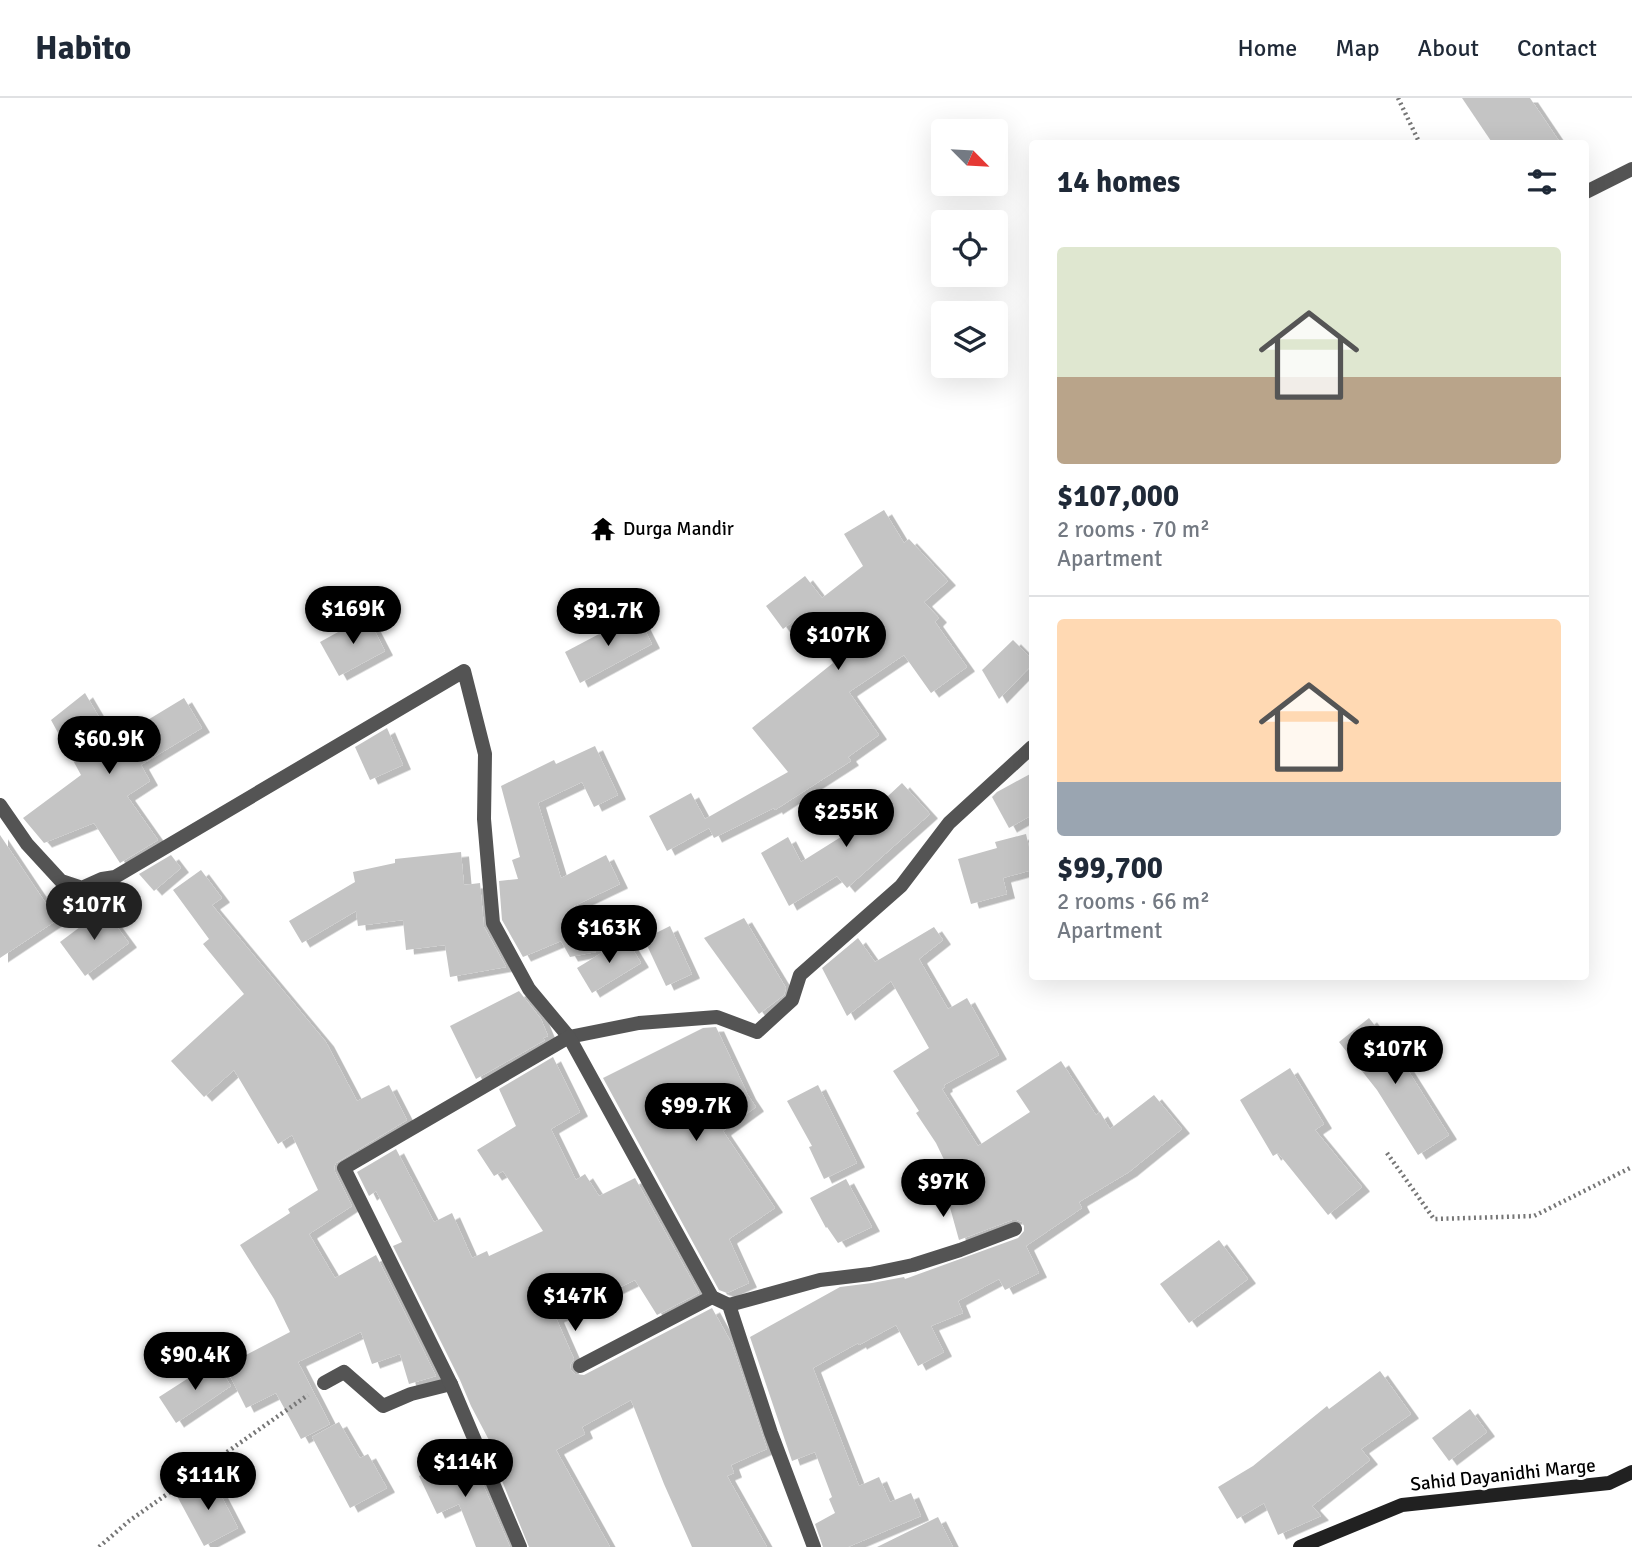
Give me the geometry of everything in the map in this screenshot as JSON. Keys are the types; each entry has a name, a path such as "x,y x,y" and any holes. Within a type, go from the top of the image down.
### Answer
{"street":[{"path":"1589,190 1632,169"},
{"path":"0,805 27,844 61,881 82,888 102,879 115,877 464,671 485,754 484,819 493,922 529,989 569,1037 712,1297 729,1305 820,1280 913,1265 1015,1229"},
{"path":"520,1547 452,1384 344,1168 569,1037 639,1023 717,1017 757,1032 792,1000 800,975 901,886 949,823 1029,750"},
{"path":"580,1366 712,1297"},
{"path":"729,1305 771,1433 814,1547"},
{"path":"324,1383 344,1372 383,1406 411,1394 452,1384"},
{"name":"Sahid Dayanidhi Marge","path":"1300,1547 1402,1505 1609,1483 1632,1472"}],"path":[{"path":"1398,98 1418,140"},
{"path":"1387,1153 1434,1219 1534,1216 1632,1167"},
{"path":"99,1547 129,1521 324,1383"}],"building":[{"path":"1462,98 1530,98 1558,140 1490,140"},
{"path":"884,510 904,543 909,539 948,581 924,602 939,618 935,622 967,667 931,693 904,655 849,692 879,735 848,757 851,761 775,810 774,808 714,838 709,828 667,851 649,816 691,793 705,819 788,772 752,728 833,663 800,616 783,629 766,606 805,576 822,598 863,566 844,534"},
{"path":"637,614 652,644 580,683 565,652"},
{"path":"367,616 385,651 339,676 320,642"},
{"path":"1013,640 1029,656 1029,668 999,699 982,670"},
{"path":"85,693 113,741 184,698 202,728 141,765 150,781 127,796 158,840 120,863 94,823 44,843 23,818 81,775 51,720"},
{"path":"387,728 403,765 370,780 355,747"},
{"path":"595,746 618,795 594,807 582,782 538,803 561,878 606,855 620,884 574,906 596,952 570,957 561,941 523,957 502,920 499,881 518,879 512,860 520,857 501,786 554,760 556,764"},
{"path":"1029,775 1029,817 1009,828 992,797"},
{"path":"902,783 930,814 847,888 837,876 789,906 761,853 788,837 801,862 876,815 872,811"},
{"path":"1026,834 1029,871 1003,878 1007,894 971,904 958,859 997,848 995,842"},
{"path":"0,835 57,920 0,958"},
{"path":"461,852 464,885 480,883 484,927 506,967 450,977 445,945 406,950 403,920 358,926 356,911 302,943 289,921 355,882 353,872 395,863 395,859"},
{"path":"171,855 181,868 154,891 139,874"},
{"path":"201,870 222,898 212,905 326,1042 357,1101 389,1085 407,1120 336,1163 335,1172 352,1206 309,1234 335,1278 376,1255 436,1376 409,1384 400,1354 372,1364 361,1332 298,1362 330,1424 301,1439 276,1393 246,1408 225,1366 290,1332 274,1299 240,1245 290,1213 288,1209 318,1190 292,1135 278,1144 234,1070 204,1097 171,1061 244,994 203,944 209,939 173,890"},
{"path":"104,909 129,943 85,976 60,942"},
{"path":"744,918 786,988 784,995 759,1014 704,938"},
{"path":"670,926 692,974 666,986 644,939"},
{"path":"934,927 943,940 919,959 948,1009 967,998 999,1055 944,1085 942,1089 978,1146 1030,1112 1016,1091 1061,1061 1096,1115 1100,1112 1110,1129 1154,1095 1182,1129 1129,1172 1079,1202 1082,1208 1026,1246 1039,1273 1005,1290 999,1279 958,1301 963,1313 931,1326 944,1352 918,1366 896,1325 813,1368 859,1486 879,1477 890,1502 911,1493 921,1516 848,1547 823,1547 815,1524 835,1513 829,1499 832,1497 815,1452 792,1461 750,1337 840,1287 904,1277 905,1279 1018,1238 1024,1231 1022,1222 1012,1220 959,1240 949,1204 963,1199 936,1143 916,1113 919,1111 893,1071 929,1048 891,981 847,1016 822,968 858,938 875,962"},
{"path":"626,938 641,963 592,993 577,968"},
{"path":"519,991 541,1019 548,1036 476,1079 450,1026"},
{"path":"1369,1018 1407,1067 1449,1135 1418,1155 1377,1090 1339,1042"},
{"path":"716,1027 756,1107 723,1131 775,1208 729,1239 749,1283 727,1293 719,1290 603,1078 703,1028"},
{"path":"553,1057 580,1112 551,1129 576,1180 585,1174 599,1196 635,1178 699,1293 657,1315 635,1280 556,1318 574,1359 570,1365 571,1370 575,1374 584,1375 712,1308 732,1344 767,1449 731,1465 734,1473 727,1476 767,1547 692,1547 631,1400 582,1427 585,1434 556,1450 610,1547 529,1547 487,1444 490,1442 393,1246 402,1242 376,1191 369,1196 357,1172 396,1149 434,1222 452,1213 472,1258 487,1251 489,1256 543,1231 503,1171 494,1176 477,1150 516,1126 499,1089"},
{"path":"1290,1068 1324,1124 1315,1130 1362,1187 1328,1215 1278,1153 1273,1156 1240,1100"},
{"path":"818,1085 857,1163 824,1179 809,1147 812,1146 787,1101"},
{"path":"846,1179 872,1227 838,1243 826,1228 810,1198"},
{"path":"1219,1240 1248,1279 1189,1323 1160,1284"},
{"path":"215,1361 231,1386 176,1423 159,1397"},
{"path":"1380,1371 1411,1414 1361,1449 1370,1460 1312,1506 1321,1516 1278,1535 1264,1503 1237,1519 1218,1487 1253,1466 1327,1406 1329,1409"},
{"path":"1470,1409 1487,1432 1449,1461 1432,1438"},
{"path":"339,1422 360,1458 368,1454 387,1488 350,1508 312,1437"},
{"path":"469,1452 510,1547 476,1547 459,1504 437,1514 419,1476"},
{"path":"212,1478 238,1528 204,1546 177,1496"},
{"path":"938,1517 953,1547 877,1547"}],"place":[{"name":"Durga Mandir","path":"603,529"}]}
